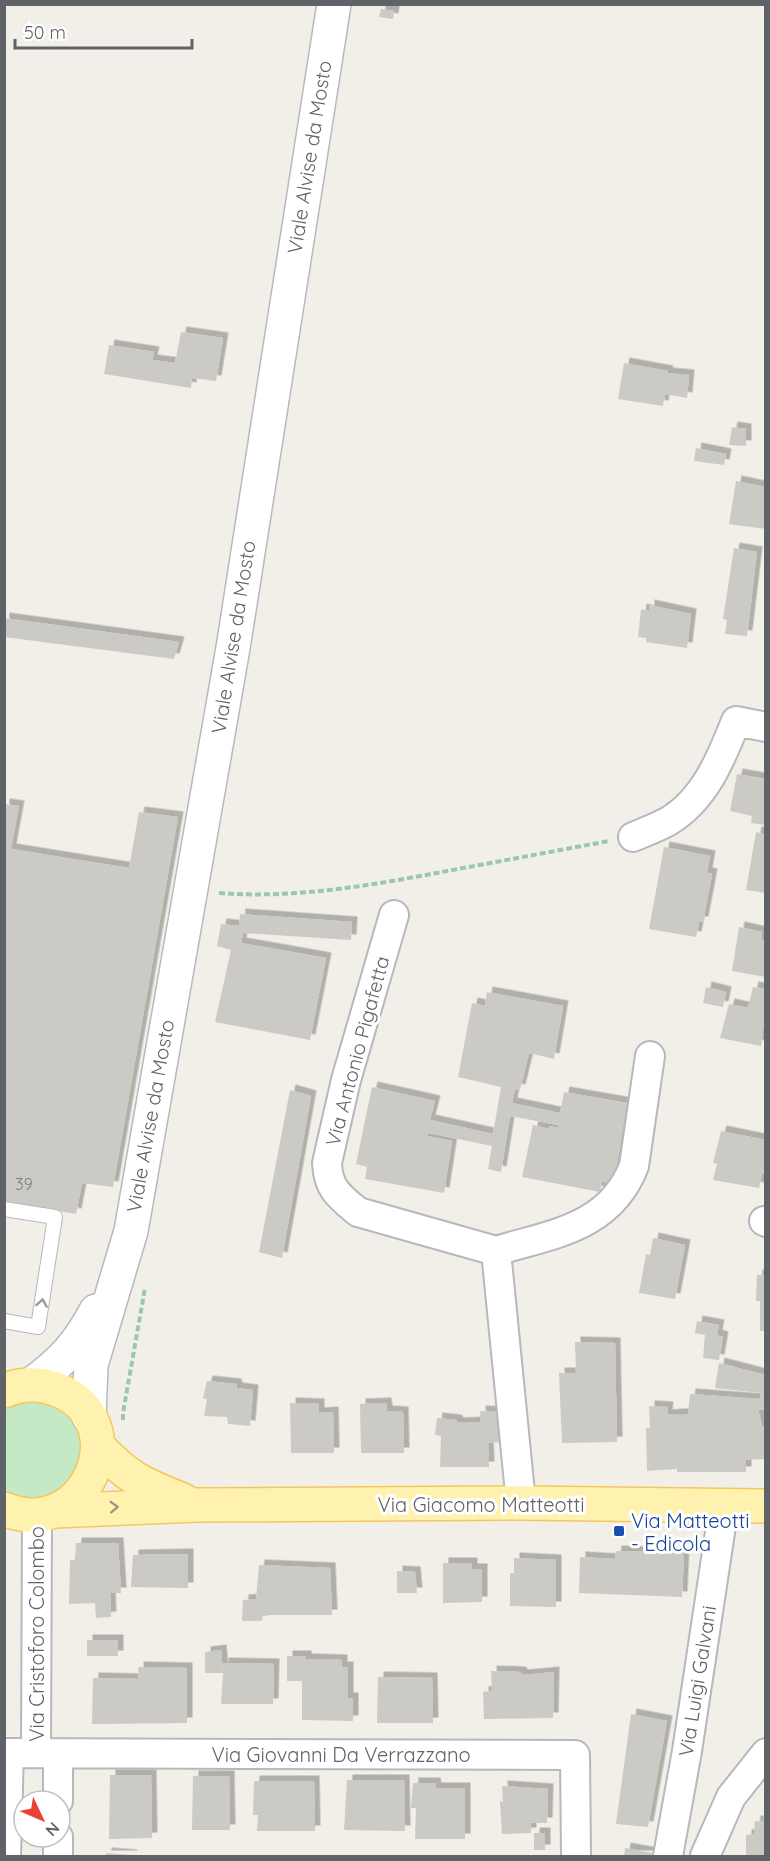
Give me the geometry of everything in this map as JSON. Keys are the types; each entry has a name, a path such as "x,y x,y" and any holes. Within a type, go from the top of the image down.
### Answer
{"main road":[{"name":"Viale Alvise da Mosto","path":"104,1430 91,1365 130,1231 233,648 334,4"},
{"name":"Viale Alvise da Mosto","path":"14,1387 60,1363 69,1353 92,1318 118,1267"},
{"name":"Via Giacomo Matteotti","path":"14,1387 49,1387 65,1393 79,1403 104,1430 116,1465 145,1485 196,1505"},
{"path":"46,1513 73,1500 87,1485 95,1466 104,1430"},
{"name":"Via Giacomo Matteotti","path":"4,1509 21,1514 196,1505 521,1503 765,1506"}],"street":[{"path":"633,837 668,822 698,797 720,762 736,721 765,727"},
{"name":"Via Antonio Pigafetta","path":"394,915 346,1080 327,1163 328,1176 340,1198 358,1212 496,1251"},
{"path":"521,1503 496,1251 580,1226 600,1214 620,1192 634,1166 650,1056"},
{"name":"Via Luigi Galvani","path":"668,1857 687,1751 724,1506"},
{"name":"Via Cristoforo Colombo","path":"6,1857 27,1753 46,1513"},
{"name":"Via Cristoforo Colombo","path":"27,1753 50,1789"},
{"name":"Via Giovanni Da Verrazzano","path":"27,1753 575,1755 576,1857"},
{"path":"705,1857 730,1797 765,1753"}],"lane":[{"path":"4,1209 56,1217 38,1328 4,1321"}],"path":[{"path":"216,904 218,892 279,893 340,888 633,837"},
{"path":"104,1430 123,1413 146,1286"}],"green space":[{"path":"44,1399 73,1416 85,1446 67,1490 37,1502 5,1493 5,1407 9,1404"}],"building":[{"path":"381,9 394,11 393,19 379,17"},
{"path":"181,332 223,338 216,381 192,378 191,388 104,374 109,345 154,352 152,360 175,363"},
{"path":"624,363 668,371 667,373 689,375 687,398 665,394 663,406 618,399"},
{"path":"732,427 746,429 746,446 729,445"},
{"path":"696,448 726,454 724,465 694,461"},
{"path":"736,481 765,487 765,529 729,524"},
{"path":"734,548 757,552 747,636 725,634 727,620 723,619"},
{"path":"649,605 691,614 687,648 646,642 646,638 638,637 641,609 649,611"},
{"path":"4,618 179,642 174,659 4,637"},
{"path":"737,774 765,779 765,825 751,823 752,816 730,811"},
{"path":"4,804 19,806 11,849 129,868 139,812 178,817 113,1187 82,1183 76,1214 4,1201"},
{"path":"756,832 765,834 765,893 746,890"},
{"path":"664,847 710,856 707,873 712,874 703,922 699,922 696,937 649,929"},
{"path":"240,914 352,922 351,940 243,933 241,943 326,958 310,1040 215,1022 231,950 217,946 221,924 239,926"},
{"path":"739,927 762,932 761,940 765,941 765,977 732,971"},
{"path":"706,987 726,992 723,1007 703,1003"},
{"path":"753,987 765,989 761,1046 720,1038 729,1004 748,1008"},
{"path":"487,992 563,1006 554,1059 529,1053 520,1090 515,1089 512,1103 560,1113 564,1092 627,1103 614,1182 602,1182 600,1192 522,1177 533,1125 549,1129 550,1126 558,1128 558,1125 510,1116 501,1172 488,1169 492,1146 428,1133 427,1136 452,1141 444,1193 365,1179 367,1167 356,1164 372,1087 435,1101 430,1120 493,1134 501,1087 458,1077 472,1003 485,1006"},
{"path":"290,1090 311,1096 282,1258 259,1252"},
{"path":"721,1131 765,1140 765,1174 762,1174 759,1188 713,1180 717,1164 713,1163"},
{"path":"653,1238 685,1245 675,1299 639,1293 646,1254 650,1255"},
{"path":"757,1275 765,1275 765,1331 760,1331 760,1301 756,1301"},
{"path":"697,1321 719,1325 717,1335 723,1337 719,1360 703,1358 705,1335 695,1333"},
{"path":"575,1342 615,1343 617,1442 562,1443 559,1373 576,1373"},
{"path":"719,1363 765,1375 765,1410 758,1409 762,1426 765,1427 765,1459 746,1460 746,1472 677,1472 677,1469 647,1471 646,1428 650,1428 649,1406 668,1407 667,1415 688,1414 690,1394 760,1399 761,1393 715,1388"},
{"path":"207,1381 236,1384 237,1388 253,1390 250,1426 228,1424 227,1417 204,1416 207,1399 203,1398"},
{"path":"290,1403 319,1404 319,1413 333,1412 334,1453 291,1453"},
{"path":"386,1403 387,1411 403,1412 404,1453 361,1453 360,1404"},
{"path":"480,1411 500,1412 501,1442 488,1443 489,1467 440,1467 441,1436 435,1435 437,1418 456,1420 458,1423 481,1422"},
{"path":"76,1543 118,1543 121,1593 110,1593 111,1617 96,1618 95,1603 69,1604 70,1560 75,1560"},
{"path":"616,1551 684,1553 682,1597 579,1593 580,1557 615,1559"},
{"path":"188,1554 188,1588 131,1587 133,1555"},
{"path":"514,1558 556,1560 556,1607 510,1606 510,1573 514,1573"},
{"path":"443,1563 472,1563 472,1569 482,1569 482,1602 443,1603"},
{"path":"259,1565 330,1568 332,1615 263,1615 262,1621 242,1621 243,1600 256,1599"},
{"path":"397,1571 415,1572 417,1593 397,1593"},
{"path":"87,1640 118,1640 118,1656 87,1656"},
{"path":"221,1650 223,1673 205,1673 205,1652"},
{"path":"287,1656 342,1660 342,1667 348,1667 348,1698 353,1698 353,1721 302,1720 302,1681 287,1681"},
{"path":"223,1663 274,1664 273,1704 221,1704"},
{"path":"138,1667 187,1668 187,1723 92,1724 93,1678 139,1679"},
{"path":"491,1671 520,1672 523,1675 554,1672 553,1718 484,1719 483,1692 492,1691"},
{"path":"378,1677 432,1678 433,1723 377,1723"},
{"path":"631,1714 667,1721 648,1827 616,1824"},
{"path":"110,1775 151,1775 152,1838 109,1839"},
{"path":"193,1776 229,1776 230,1830 192,1830"},
{"path":"347,1780 404,1780 405,1831 344,1830"},
{"path":"254,1781 314,1781 315,1831 257,1831 258,1815 253,1815"},
{"path":"413,1783 435,1783 436,1788 465,1788 465,1839 415,1839 416,1808 411,1808"},
{"path":"502,1786 548,1789 547,1823 531,1823 531,1833 502,1834 500,1801 503,1802"},
{"path":"764,1817 765,1856 746,1856 746,1835 754,1834 755,1821 763,1822"},
{"path":"534,1833 545,1833 545,1850 534,1850"},
{"path":"625,1848 652,1853 651,1856 624,1856"},
{"path":"106,1853 132,1855 132,1856 106,1856"}],"place":[{"name":"Via Matteotti - Edicola","path":"619,1531"}]}
